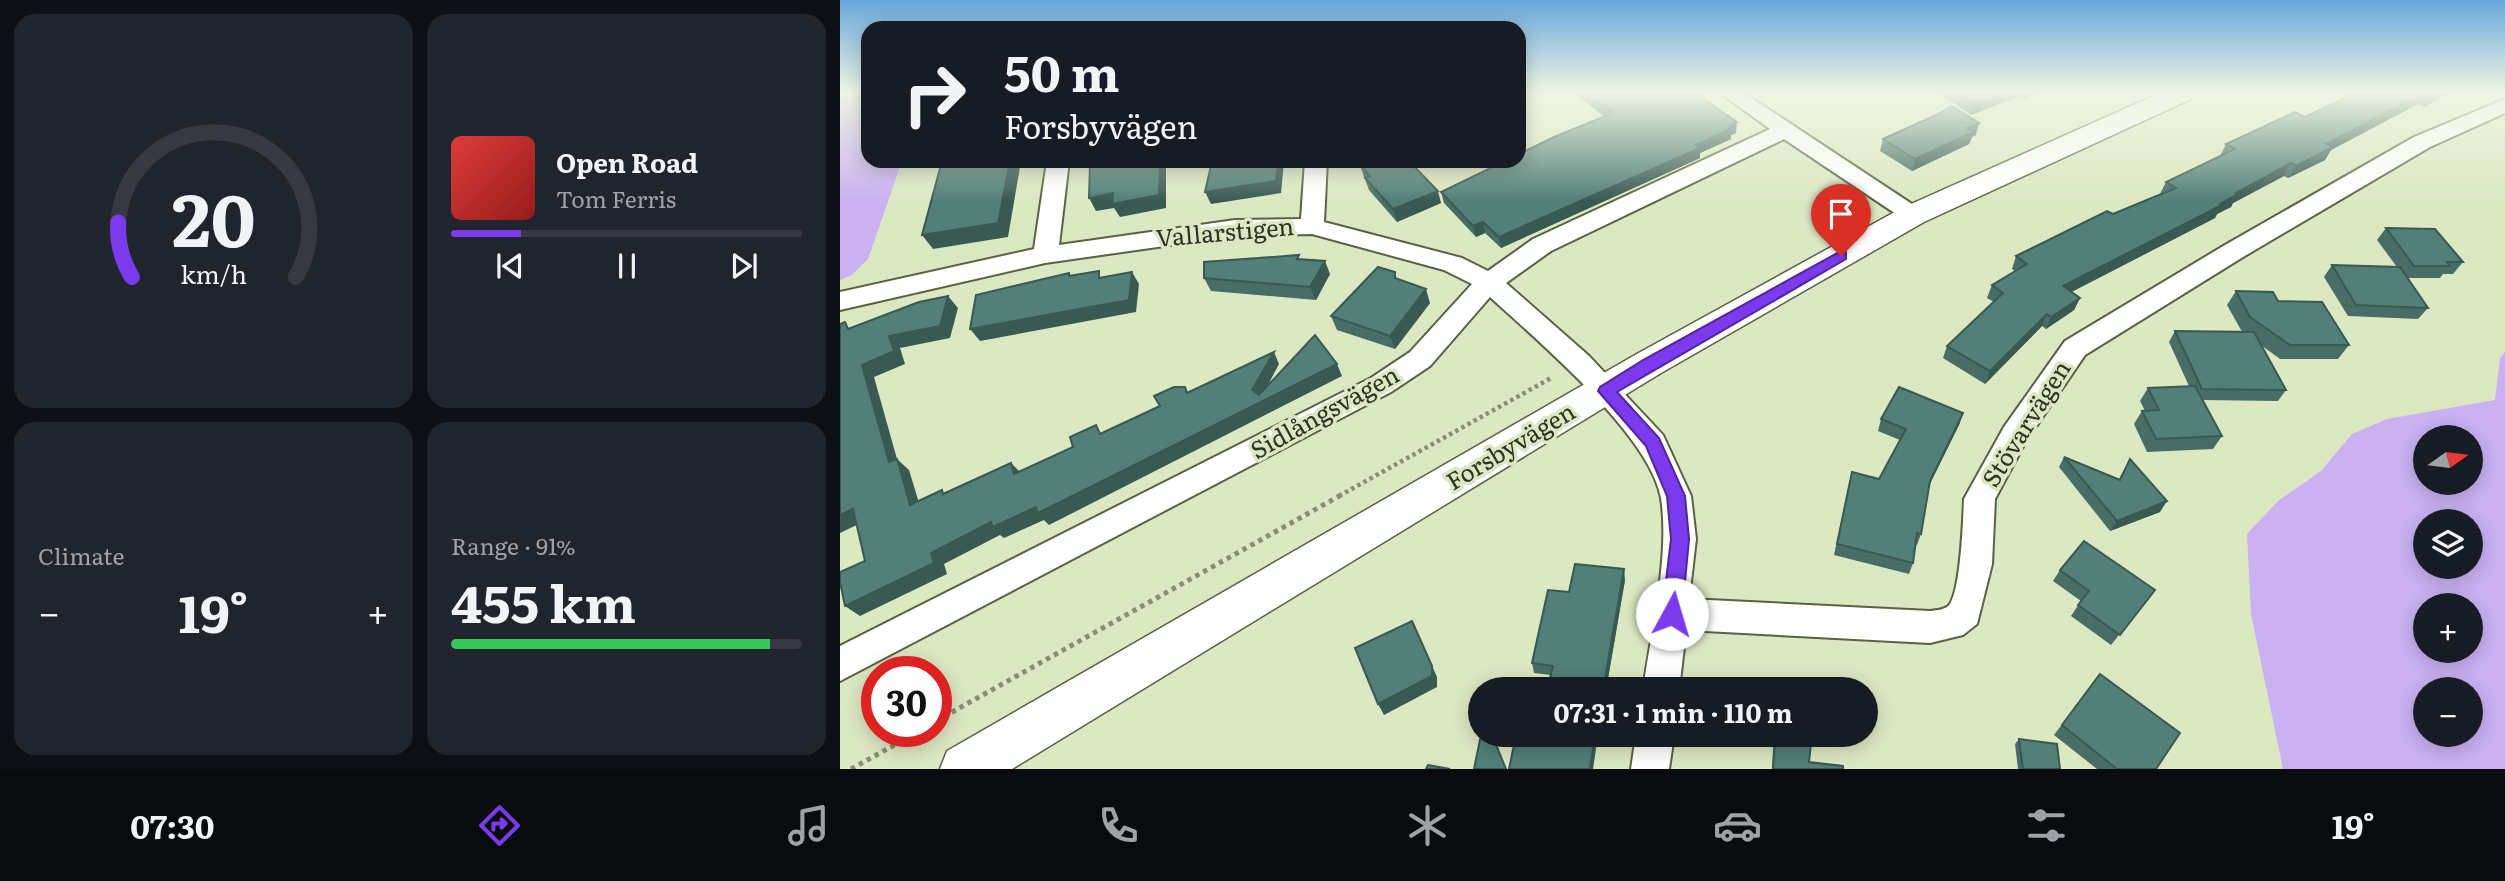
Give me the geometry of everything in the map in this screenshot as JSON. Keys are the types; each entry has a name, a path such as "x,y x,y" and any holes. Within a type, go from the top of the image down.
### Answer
{"street":[{"name":"Forsbyvägen","path":"965,769 1648,364 1913,215 2103,129"},
{"name":"Stövarvägen","path":"1672,614 1930,627 1951,624 1965,613 1976,564 1980,499 2014,435 2075,348 2234,251 2422,142 2451,129"},
{"path":"1785,130 1913,215"},
{"name":"Sidlångsvägen","path":"840,664 1381,385 1420,359 1489,282 1542,244 1785,130"},
{"path":"1045,255 1057,168"},
{"path":"1312,226 1316,168"},
{"name":"Vallarstigen","path":"840,301 1045,255 1235,228 1312,226 1454,264 1489,282 1579,363 1653,443 1676,496 1680,539 1663,677"},
{"path":"1650,769 1653,747"}],"path":[{"path":"952,712 1579,363"},
{"path":"851,769 891,747"}],"shaded area":[{"path":"840,129 861,129 861,168 900,168 868,259 852,275 840,280"},
{"path":"2505,352 2505,769 2283,769 2251,614 2247,534 2278,501 2321,471 2352,434 2387,419 2495,400 2500,358"}],"building":[{"path":"1574,129 1730,129 1696,145 1700,148 1499,237 1483,222 1473,226 1441,192 1491,168 1526,168 1526,151"},
{"path":"1905,129 1968,129 1973,132 1915,159 1883,139"},
{"path":"2259,129 2355,129 2326,144 2333,147 2296,166 2291,163 2236,193 2238,194 2220,204 2222,205 2063,286 2080,298 2051,317 2047,314 1990,371 1947,346 2003,293 1992,285 2027,264 2016,256 2107,211 2113,214 2176,188 2166,182 2235,149 2226,144"},
{"path":"940,168 1009,168 998,223 922,235"},
{"path":"1090,168 1160,168 1159,195 1112,204 1113,193 1089,198"},
{"path":"1210,168 1277,168 1276,181 1205,192"},
{"path":"1363,168 1416,168 1438,191 1393,209 1365,178 1370,176"},
{"path":"2386,228 2435,229 2463,262 2447,262 2450,266 2414,266"},
{"path":"1299,255 1297,259 1325,261 1310,287 1204,278 1204,262"},
{"path":"2332,265 2400,267 2428,308 2356,305"},
{"path":"1378,267 1395,272 1395,278 1426,289 1390,336 1331,316"},
{"path":"1099,271 1099,278 1132,272 1129,300 970,329 976,295 1069,273 1069,276"},
{"path":"2236,291 2273,292 2278,301 2322,302 2349,345 2290,345 2250,317"},
{"path":"948,296 940,326 889,336 894,351 862,365 889,462 897,459 910,505 942,490 943,494 1011,463 1014,474 1073,447 1070,437 1096,425 1100,434 1160,406 1154,396 1174,387 1185,387 1187,393 1274,352 1252,390 1259,395 1315,335 1337,364 1038,513 1036,507 993,527 991,522 931,553 934,563 845,606 840,572 865,561 853,509 840,515 840,324 845,322 848,329 919,302"},
{"path":"2175,331 2254,332 2286,390 2202,389"},
{"path":"2195,386 2222,436 2156,439 2142,411 2159,410 2148,388"},
{"path":"1899,387 1963,413 1930,481 1921,534 1917,533 1913,563 1837,544 1852,472 1879,479 1906,429 1881,419"},
{"path":"2064,457 2120,480 2130,459 2167,501 2117,521"},
{"path":"2084,541 2155,590 2120,635 2078,605 2089,591 2060,570"},
{"path":"1575,564 1624,569 1605,677 1550,677 1553,666 1532,663 1548,590 1569,592"},
{"path":"1412,621 1432,666 1432,676 1378,704 1355,648"},
{"path":"2100,674 2180,733 2156,769 2117,769 2062,725"},
{"path":"2019,739 2057,744 2060,769 2023,769"},
{"path":"1479,747 1497,747 1506,769 1474,769"},
{"path":"1514,747 1593,747 1590,769 1509,769"},
{"path":"1775,747 1811,747 1809,762 1843,766 1843,769 1773,769"},
{"path":"1428,765 1450,769 1426,769"}],"route":[{"path":"1672,614 1680,539 1676,496 1653,443 1606,391 1648,364 1841,256"}]}
